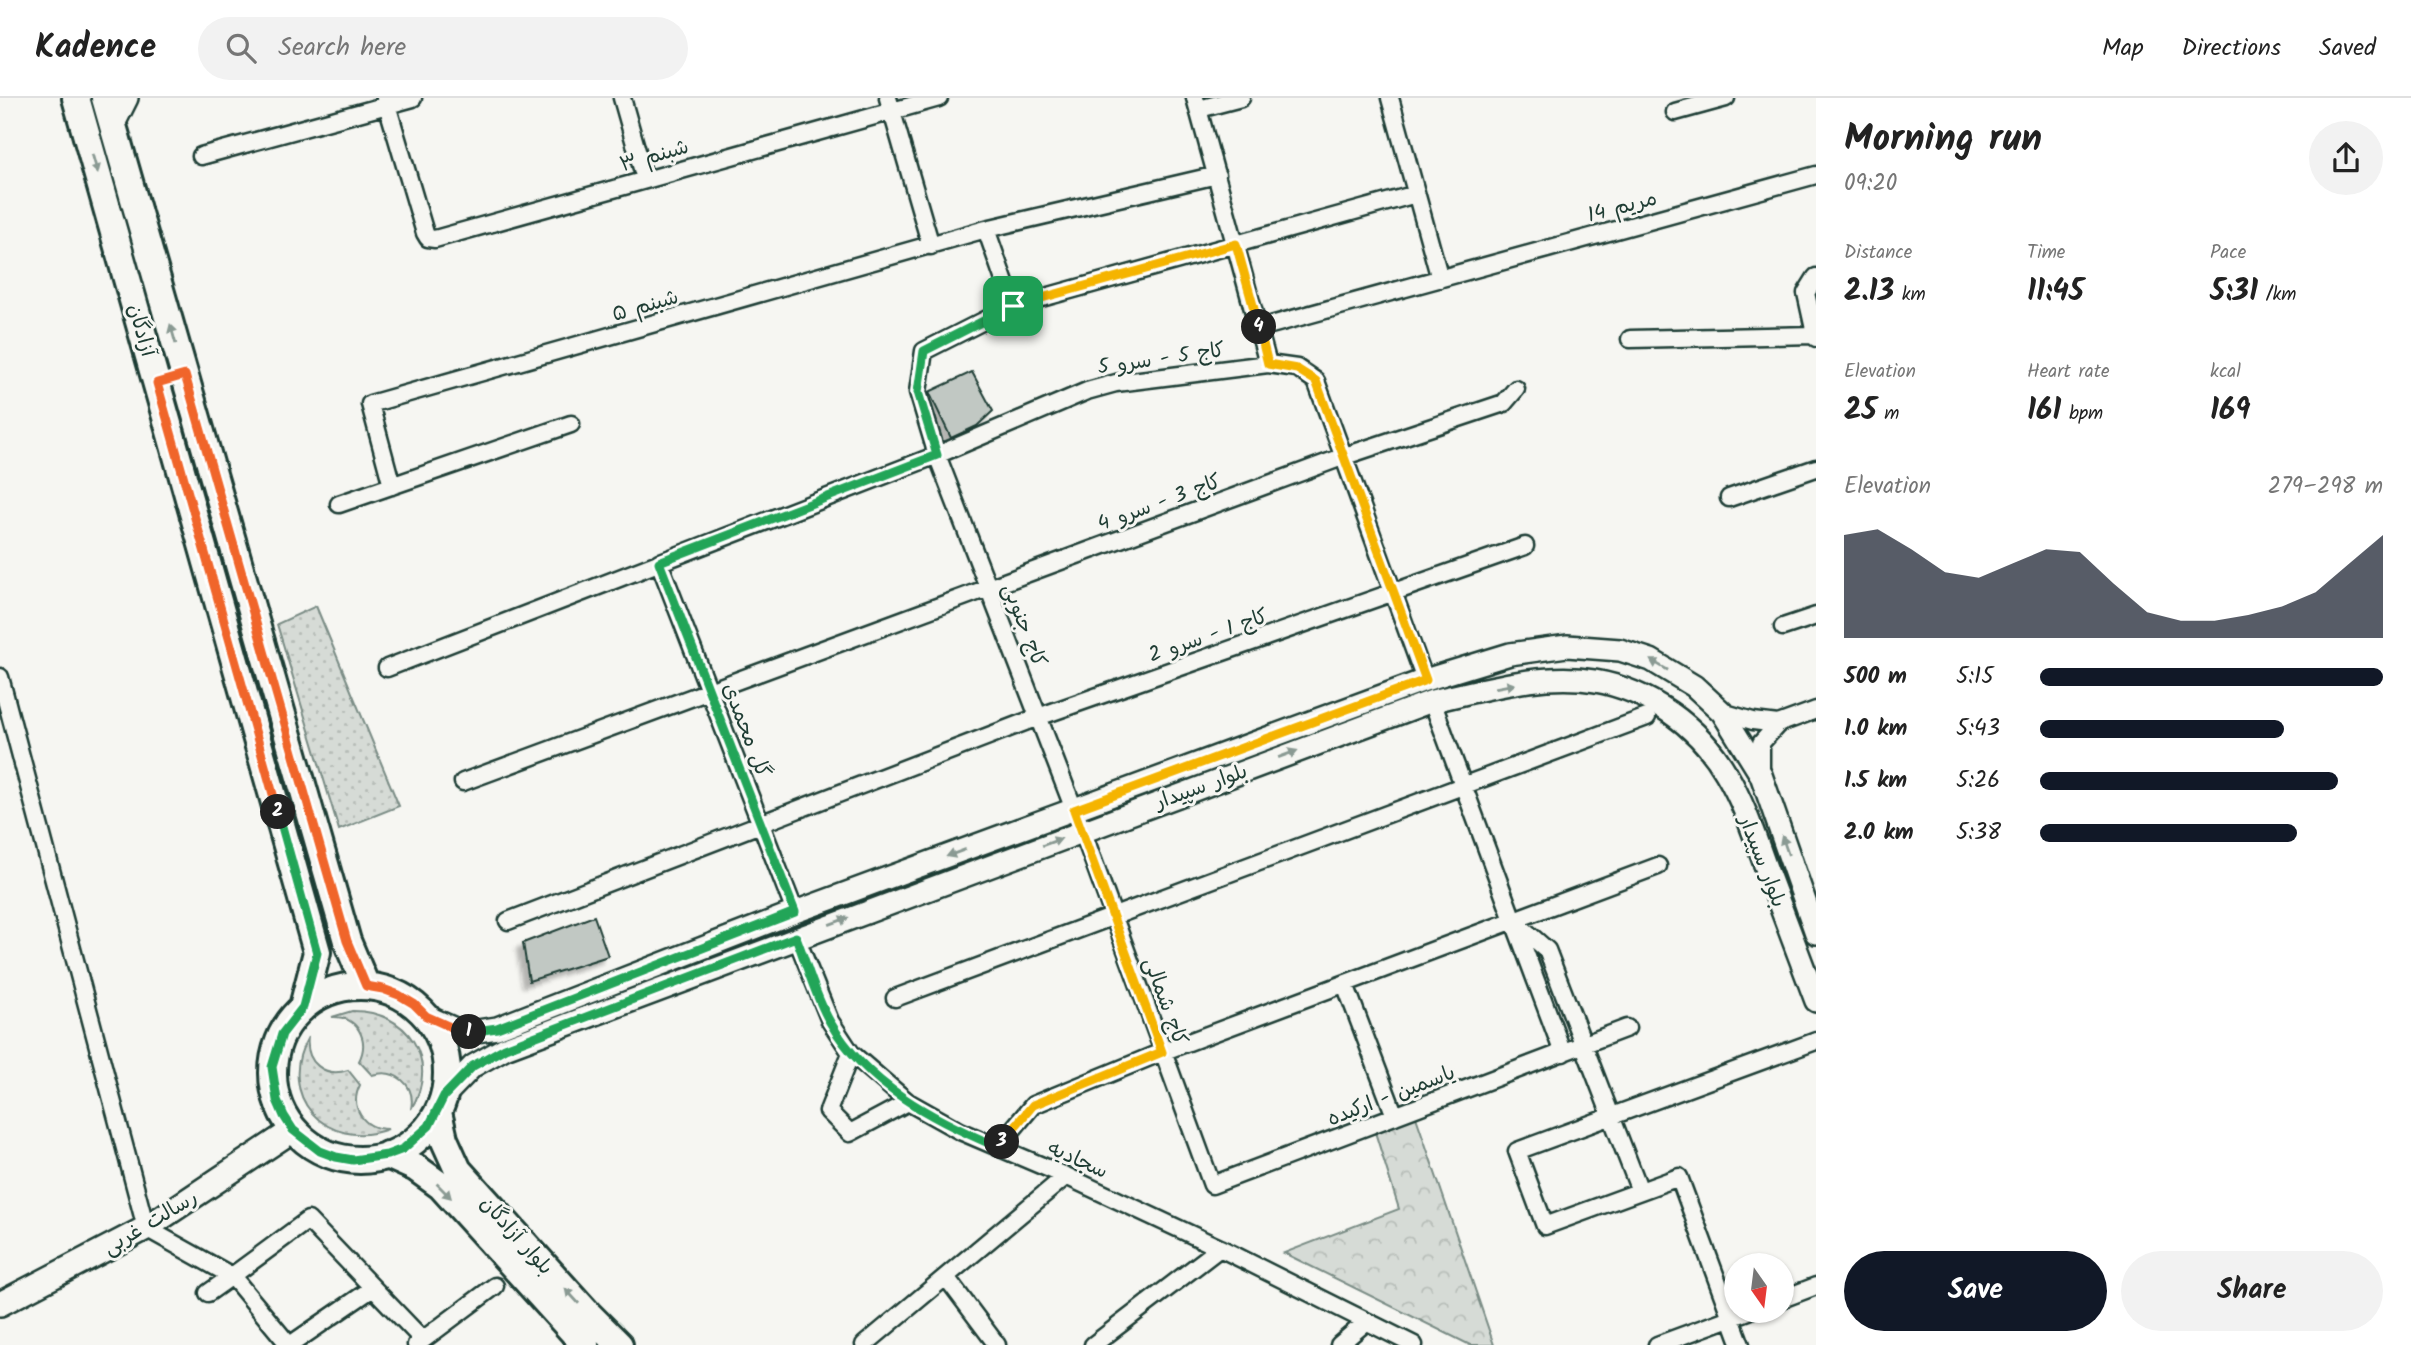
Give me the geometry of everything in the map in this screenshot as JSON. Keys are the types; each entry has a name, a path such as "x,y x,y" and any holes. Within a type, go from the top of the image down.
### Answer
{"main road":[{"name":"آزادگان","path":"76,98 317,953 303,1007"},
{"name":"آزادگان","path":"104,98 347,941 366,986"},
{"path":"157,383 185,375"},
{"path":"366,986 399,995 414,1004 426,1016 443,1045 447,1079 441,1104 429,1126 416,1139 403,1149 387,1155 353,1160 320,1151 293,1130 277,1100 272,1067 282,1034 303,1007 332,990 366,986"},
{"name":"بلوار آزادگان","path":"441,1104 444,1139 458,1170 588,1314 620,1345"},
{"name":"رسالت غربی","path":"0,1304 146,1228 293,1130"},
{"path":"387,1155 416,1168 440,1186 578,1343"}],"street":[{"path":"113,126 127,98"},
{"path":"201,156 386,102 413,98"},
{"path":"622,98 645,179"},
{"name":"شبنم ۳","path":"386,102 428,238 435,239 890,105 939,98"},
{"path":"1241,98 1197,104 1268,364"},
{"path":"1390,98 1440,279"},
{"path":"1675,112 1727,98"},
{"path":"890,105 931,246"},
{"name":"شبنم ۵","path":"392,486 370,404 986,229 1217,175"},
{"name":"مریم 14","path":"1260,328 1816,175"},
{"path":"986,229 1013,306 1416,194"},
{"path":"1630,340 1816,337 1805,293 1816,277"},
{"name":"کاج جنوبی","path":"1013,306 924,351 918,392 937,455 1082,830"},
{"name":"کاج 5 - سرو 5","path":"387,668 937,455 1087,391 1116,383 1268,364 1297,369 1316,381 1345,456"},
{"name":"کاج 3 - سرو 4","path":"463,782 1345,456 1504,403 1516,388"},
{"path":"339,504 571,424"},
{"path":"1345,456 1426,680"},
{"path":"1729,498 1816,468"},
{"name":"کاج 1 - سرو 2","path":"508,922 1038,718 1525,546"},
{"name":"گل محمدی","path":"659,562 795,912"},
{"path":"1783,627 1816,616"},
{"name":"بلوار سپیدار","path":"426,1016 464,1033 497,1028 795,912 1426,680 1510,654 1567,646 1620,650 1651,660 1694,686 1722,712 1761,775 1816,933"},
{"path":"0,677 146,1228 232,1276 289,1345 373,1288"},
{"name":"بلوار سپیدار","path":"441,1104 473,1066 505,1048 1432,701 1510,684 1554,679 1594,681 1631,691 1668,711 1696,735 1725,771 1744,808 1816,1001"},
{"path":"1432,701 1563,1053"},
{"path":"1722,712 1753,721 1778,724 1816,710"},
{"path":"895,998 1647,717"},
{"path":"1761,775 1761,743 1778,724"},
{"name":"کاج شمالی","path":"1082,830 1212,1185"},
{"path":"998,1147 1033,1105 1162,1052 1658,866"},
{"path":"1513,920 1547,950 1640,1191"},
{"name":"سجادیه","path":"796,937 830,1021 851,1053 908,1102 960,1131 1066,1176 1220,1248 1414,1345"},
{"path":"1345,984 1395,1116"},
{"name":"یاسمین - ارکیده","path":"1212,1185 1627,1028"},
{"path":"1724,1299 1679,1177 1545,1226 1517,1151 1816,1041"},
{"path":"851,1053 828,1111 850,1133 908,1102"},
{"path":"864,1345 1066,1176"},
{"path":"208,1293 308,1220 373,1288 419,1343 495,1286"},
{"path":"1093,1345 1220,1248"},
{"path":"946,1277 997,1345"},
{"path":"1794,1294 1816,1286"},
{"path":"1657,1345 1724,1321"},
{"path":"1339,1345 1366,1322"},
{"path":"1733,1323 1741,1345"}],"green space":[{"path":"316,606 399,806 339,830 277,624"},
{"path":"352,1011 372,1013 389,1019 413,1041 420,1056 422,1073 419,1091 411,1109 412,1100 407,1085 396,1076 380,1073 372,1075 359,1061 363,1045 359,1030 348,1020 332,1017"},
{"path":"308,1037 310,1054 318,1066 331,1072 348,1070 360,1085 357,1109 365,1121 388,1129 365,1134 345,1132 327,1125 312,1113 302,1098 298,1079 299,1059"},
{"path":"1416,1117 1494,1345 1470,1345 1284,1253 1399,1209 1375,1132"}],"building":[{"path":"972,372 993,411 977,426 951,438 929,392"},
{"path":"594,916 608,956 529,981 523,943"}],"route":[{"path":"1236,244 1268,364 1297,369 1316,381 1426,680 1074,810 1162,1052 1033,1105 998,1147 960,1131 908,1102 851,1053 830,1021 796,937 505,1048 473,1066 444,1096 429,1126 403,1149 370,1159 353,1160 320,1151 306,1142 293,1130 284,1116 273,1084 272,1067 282,1034 303,1007 317,953 157,383 185,375 347,941 366,986 399,995 414,1004 426,1016 464,1033 497,1028 795,912 659,562 937,455 918,392 924,351 1013,306 1236,244"}]}
